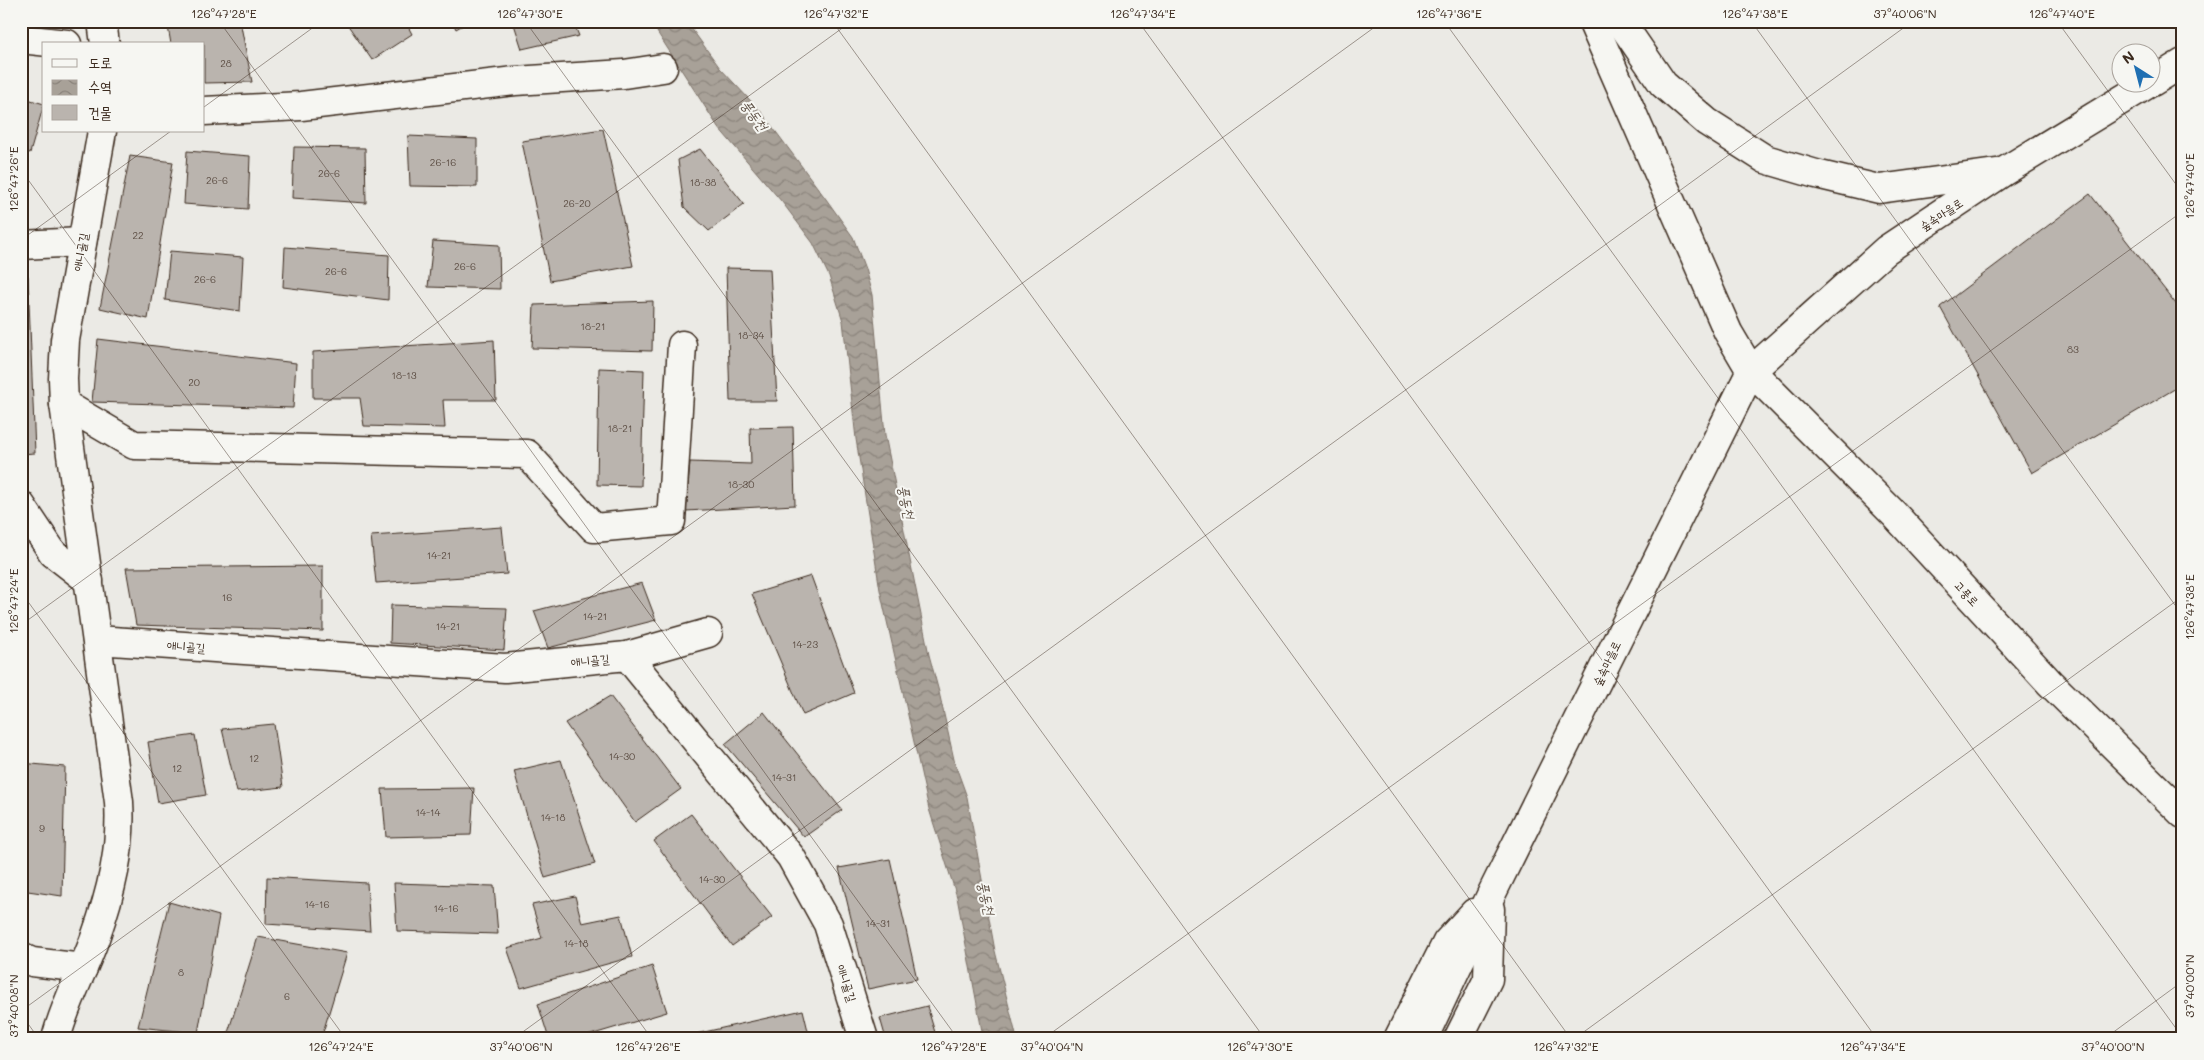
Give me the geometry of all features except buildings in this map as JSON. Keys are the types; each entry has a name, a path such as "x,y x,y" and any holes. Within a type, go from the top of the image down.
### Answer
{"street":[{"path":"102,21 105,42"},
{"path":"1592,21 1728,332 1751,371"},
{"path":"1620,21 1663,84 1707,122 1764,159 1879,189 2003,172"},
{"path":"21,39 49,42"},
{"name":"숲속마을로","path":"2162,76 2183,64"},
{"path":"205,111 301,106 515,81 624,74 663,68"},
{"name":"숲속마을로","path":"1422,1039 1491,895 1751,371 1886,250 2003,172 2135,92"},
{"name":"애니골길","path":"56,1039 65,1010 95,938 116,868 119,846 120,802 64,404 63,379 66,340 102,132"},
{"path":"21,245 82,242"},
{"path":"64,404 134,445 527,454 594,528 671,521 682,345"},
{"name":"고풍로","path":"1751,371 1894,514 2050,683 2183,814"},
{"path":"21,505 53,553 88,582"},
{"path":"627,656 708,633"},
{"name":"애니골길","path":"97,640 505,668 627,656 791,857 828,924 864,1039"},
{"path":"1398,1039 1447,942 1491,895"},
{"path":"1458,1039 1488,979 1491,895"},
{"path":"21,957 32,962 83,968"}],"water":[{"name":"풍동천","path":"650,21 686,21 720,68 762,113 826,199 853,237 865,269 872,295 885,435 929,655 955,764 967,797 995,951 1017,1039 984,1039 982,1031 957,897 929,809 880,590 856,439 843,321 829,276 813,243 782,202 718,127"}]}
